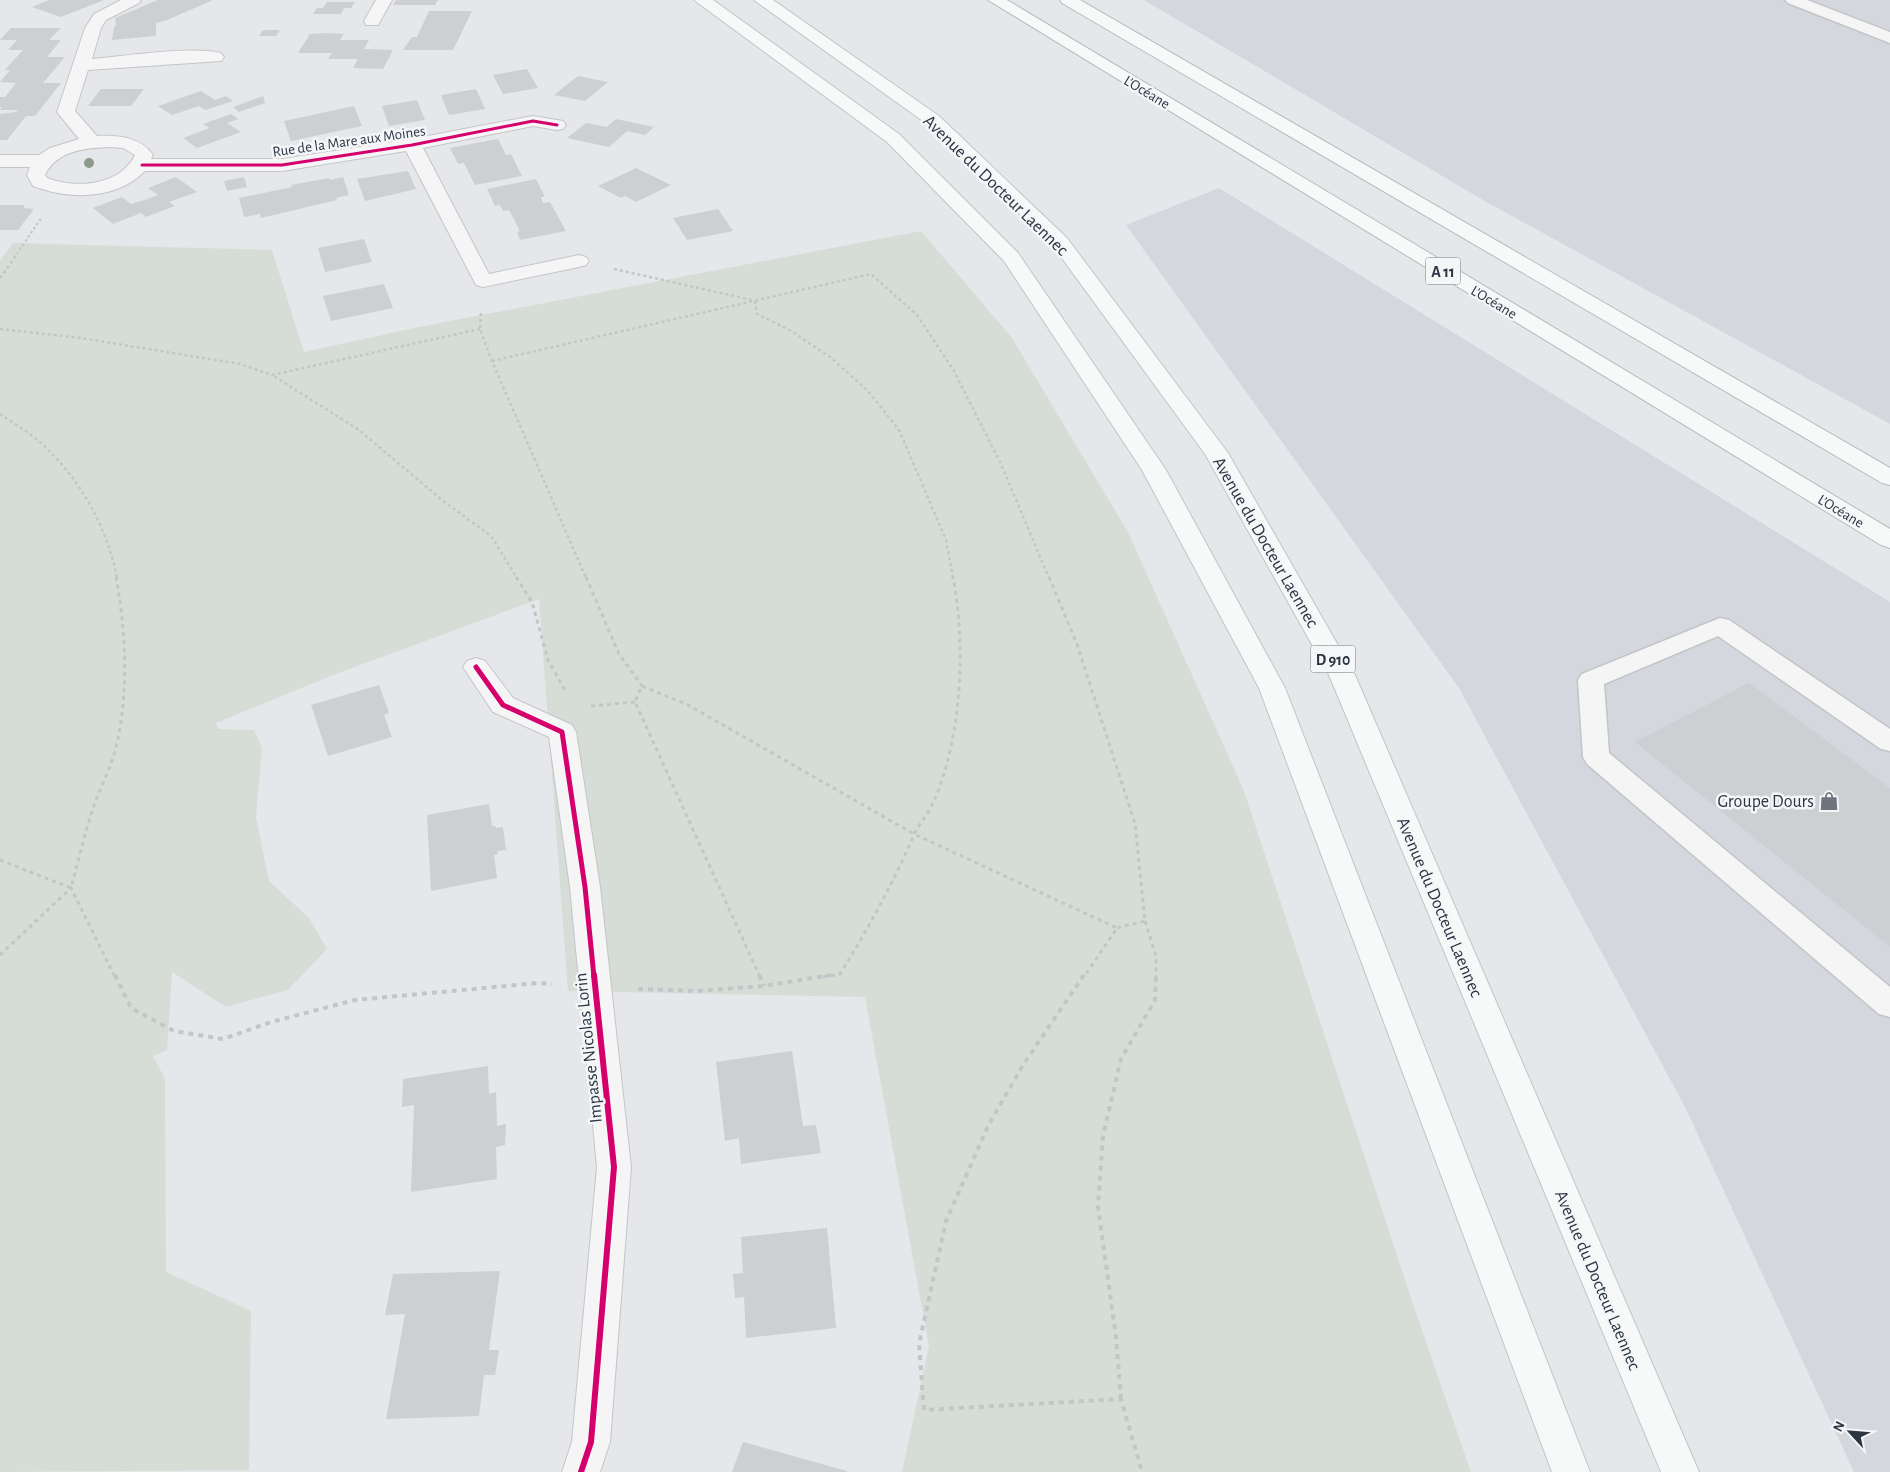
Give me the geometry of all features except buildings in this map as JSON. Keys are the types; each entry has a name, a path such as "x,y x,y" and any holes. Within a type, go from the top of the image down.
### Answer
{"main road":[{"path":"702,0 892,138 1011,257 1154,470 1272,688 1571,1472"},
{"name":"Avenue du Docteur Laennec","path":"762,0 933,120 1060,242 1216,453 1342,675 1680,1472"},
{"name":"L’Océane","path":"996,0 1890,540"},
{"name":"A 11","path":"1068,0 1890,478"}],"street":[{"path":"92,142 66,112 93,28 100,16 133,0"},
{"path":"372,21 384,0"},
{"path":"82,65 179,57 216,57"},
{"name":"Rue de la Mare aux Moines","path":"142,165 282,165 412,145 532,120 557,125"},
{"path":"92,142 129,143 140,148 144,155 142,165 134,173 118,182 81,190 63,190 40,182 36,175 38,166 43,161 63,150 92,142"},
{"name":"Rue de la Mare aux Moines","path":"412,145 483,282 578,261"},
{"path":"0,161 43,161"},
{"name":"Impasse Nicolas Lorin","path":"476,667 503,705 562,732 585,887 614,1167 591,1442 581,1472"}],"lane":[{"path":"1793,0 1890,38"},
{"path":"1890,742 1720,626 1591,680 1596,757 1890,1005"}],"path":[{"path":"0,278 46,211 81,190"},
{"path":"578,261 755,301"},
{"path":"492,361 872,274 917,315 954,371 1002,464 1077,644 1135,824 1145,922 1156,956 1155,1000 1121,1059 1103,1136 1098,1207 1116,1337 1121,1400 1142,1472"},
{"path":"755,301 757,314 788,329 830,357 868,391 899,430 946,540 959,610 960,684 948,758 934,802 914,834"},
{"path":"0,329 81,338 240,364 272,375 359,430 442,500 491,536 532,602 548,660 563,689 571,695"},
{"path":"272,375 480,329 492,361 619,654 642,686 688,704 914,834 1117,928 1145,922"},
{"path":"0,414 17,424 58,461 86,498 105,535 119,577 124,618 125,660 116,748 92,810 72,888 0,955"},
{"path":"642,686 635,702 764,986"},
{"path":"587,707 635,702"},
{"path":"0,860 72,888 131,1008"},
{"path":"1117,928 1023,1065 988,1126 946,1221 919,1344 924,1410 1121,1400"}],"shaded area":[{"path":"1144,0 1890,0 1890,424 1483,200"},
{"path":"1219,188 1890,602 1890,1472 1854,1472 1685,1107 1459,688 1126,225"},
{"path":"921,231 1012,338 1128,532 1244,791 1414,1307 1471,1472 902,1472 929,1346 865,997 568,991 539,599 333,675 216,723 218,729 254,730 262,748 256,817 269,881 309,918 327,949 288,990 226,1007 172,972 167,1050 153,1056 165,1079 166,1272 251,1311 249,1470 0,1472 0,261 13,243 272,250 304,352 419,327"}],"cycle path":[{"path":"142,165 282,165 412,145 533,121 557,125"},
{"path":"476,667 503,705 562,732 585,887 614,1167 591,1442 581,1472"}],"place":[{"name":"Groupe Dours","path":"1829,801"}]}
